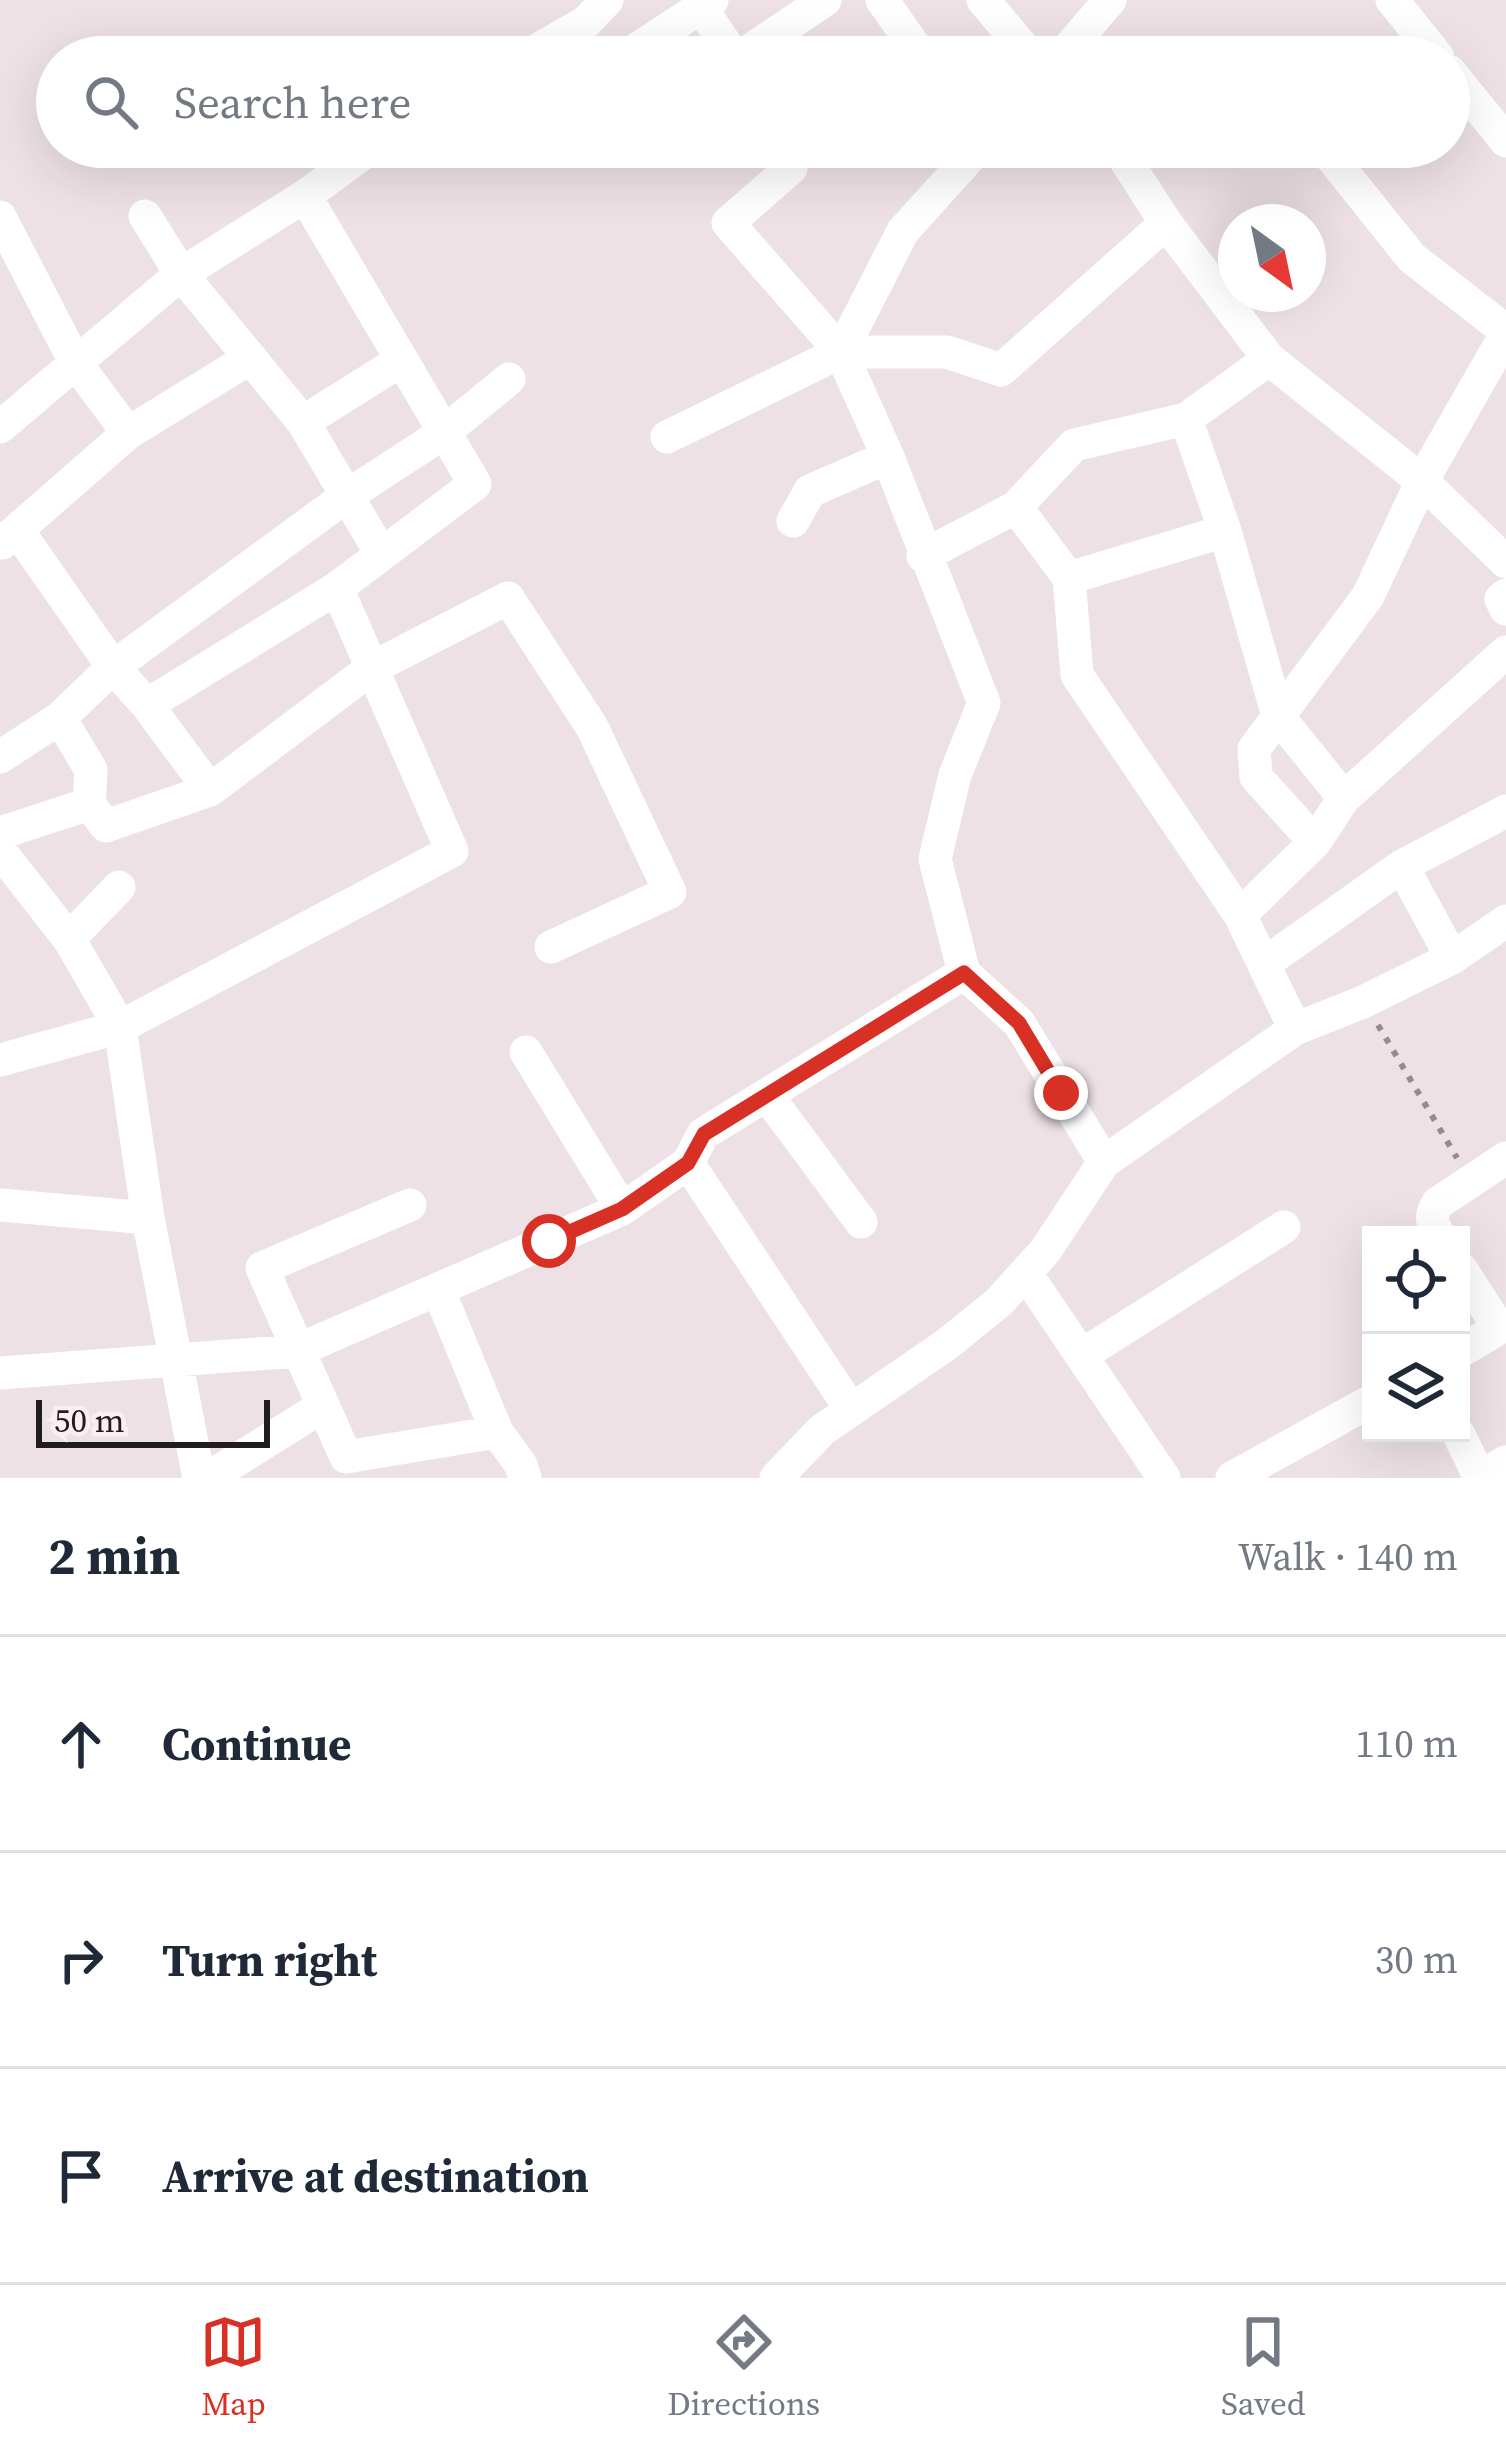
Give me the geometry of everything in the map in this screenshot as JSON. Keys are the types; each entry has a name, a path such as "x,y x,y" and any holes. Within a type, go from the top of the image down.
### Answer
{"street":[{"path":"769,36 825,0"},
{"path":"882,0 907,36"},
{"path":"983,0 1013,36"},
{"path":"1079,36 1110,0"},
{"path":"1392,0 1421,36"},
{"path":"657,36 707,4 725,36"},
{"path":"557,36 596,11"},
{"path":"1470,97 1506,141"},
{"path":"0,427 181,274 343,168"},
{"path":"791,168 728,223 841,352 888,457 984,703 955,775 934,859 964,973 1019,1023 1104,1162"},
{"path":"841,352 904,231 960,168"},
{"path":"1131,168 1269,359 1422,481 1506,562"},
{"path":"1315,842 1256,777 1254,748 1368,596 1422,481 1506,333 1412,259 1340,168"},
{"path":"147,705 337,588 475,484 304,196"},
{"path":"145,216 181,274 303,422 381,554"},
{"path":"0,217 75,362 128,433"},
{"path":"667,437 841,352 946,352 1001,370 1166,223"},
{"path":"210,790 147,705 9,538 128,433 250,358"},
{"path":"923,556 1016,507 1074,445 1186,419 1269,359"},
{"path":"303,422 402,360"},
{"path":"0,757 60,718 113,667 345,497 442,434 509,379"},
{"path":"1186,419 1226,531 1278,716 1344,798"},
{"path":"793,521 810,491 888,457"},
{"path":"1016,507 1069,578 1077,675 1240,915 1295,1029"},
{"path":"1069,578 1226,531"},
{"path":"0,1060 120,1028 452,850 337,588"},
{"path":"1506,596 1501,599 1506,609"},
{"path":"60,718 91,770 89,804 106,826 210,790 372,668 508,598 592,727 670,892 551,947"},
{"path":"1240,915 1315,842 1344,798 1506,652"},
{"path":"0,832 89,804"},
{"path":"1264,963 1402,866 1506,812"},
{"path":"0,851 69,939 120,1028 148,1218 204,1478 322,1406"},
{"path":"1402,866 1452,958"},
{"path":"69,939 119,886"},
{"path":"776,1478 822,1430 947,1344 1027,1275 1104,1162 1295,1029 1364,1002 1452,958 1506,921"},
{"path":"0,1372 296,1351 622,1209 688,1163 704,1134 964,973"},
{"path":"526,1052 622,1209"},
{"path":"767,1095 861,1222"},
{"path":"1433,1226 1432,1212 1470,1179 1506,1158"},
{"path":"688,1163 850,1408"},
{"path":"0,1205 148,1218"},
{"path":"410,1205 262,1268 346,1457 497,1432"},
{"path":"1082,1355 1284,1227"},
{"path":"1027,1275 1164,1478"},
{"path":"1470,1281 1503,1326 1470,1346"},
{"path":"438,1289 497,1432 525,1478"},
{"path":"1232,1478 1362,1406"},
{"path":"1462,1442 1479,1477 1506,1462"}],"path":[{"path":"1364,1002 1470,1179"}],"route":[{"path":"549,1241 622,1209 688,1163 704,1134 964,973 1019,1023 1061,1093"}]}
